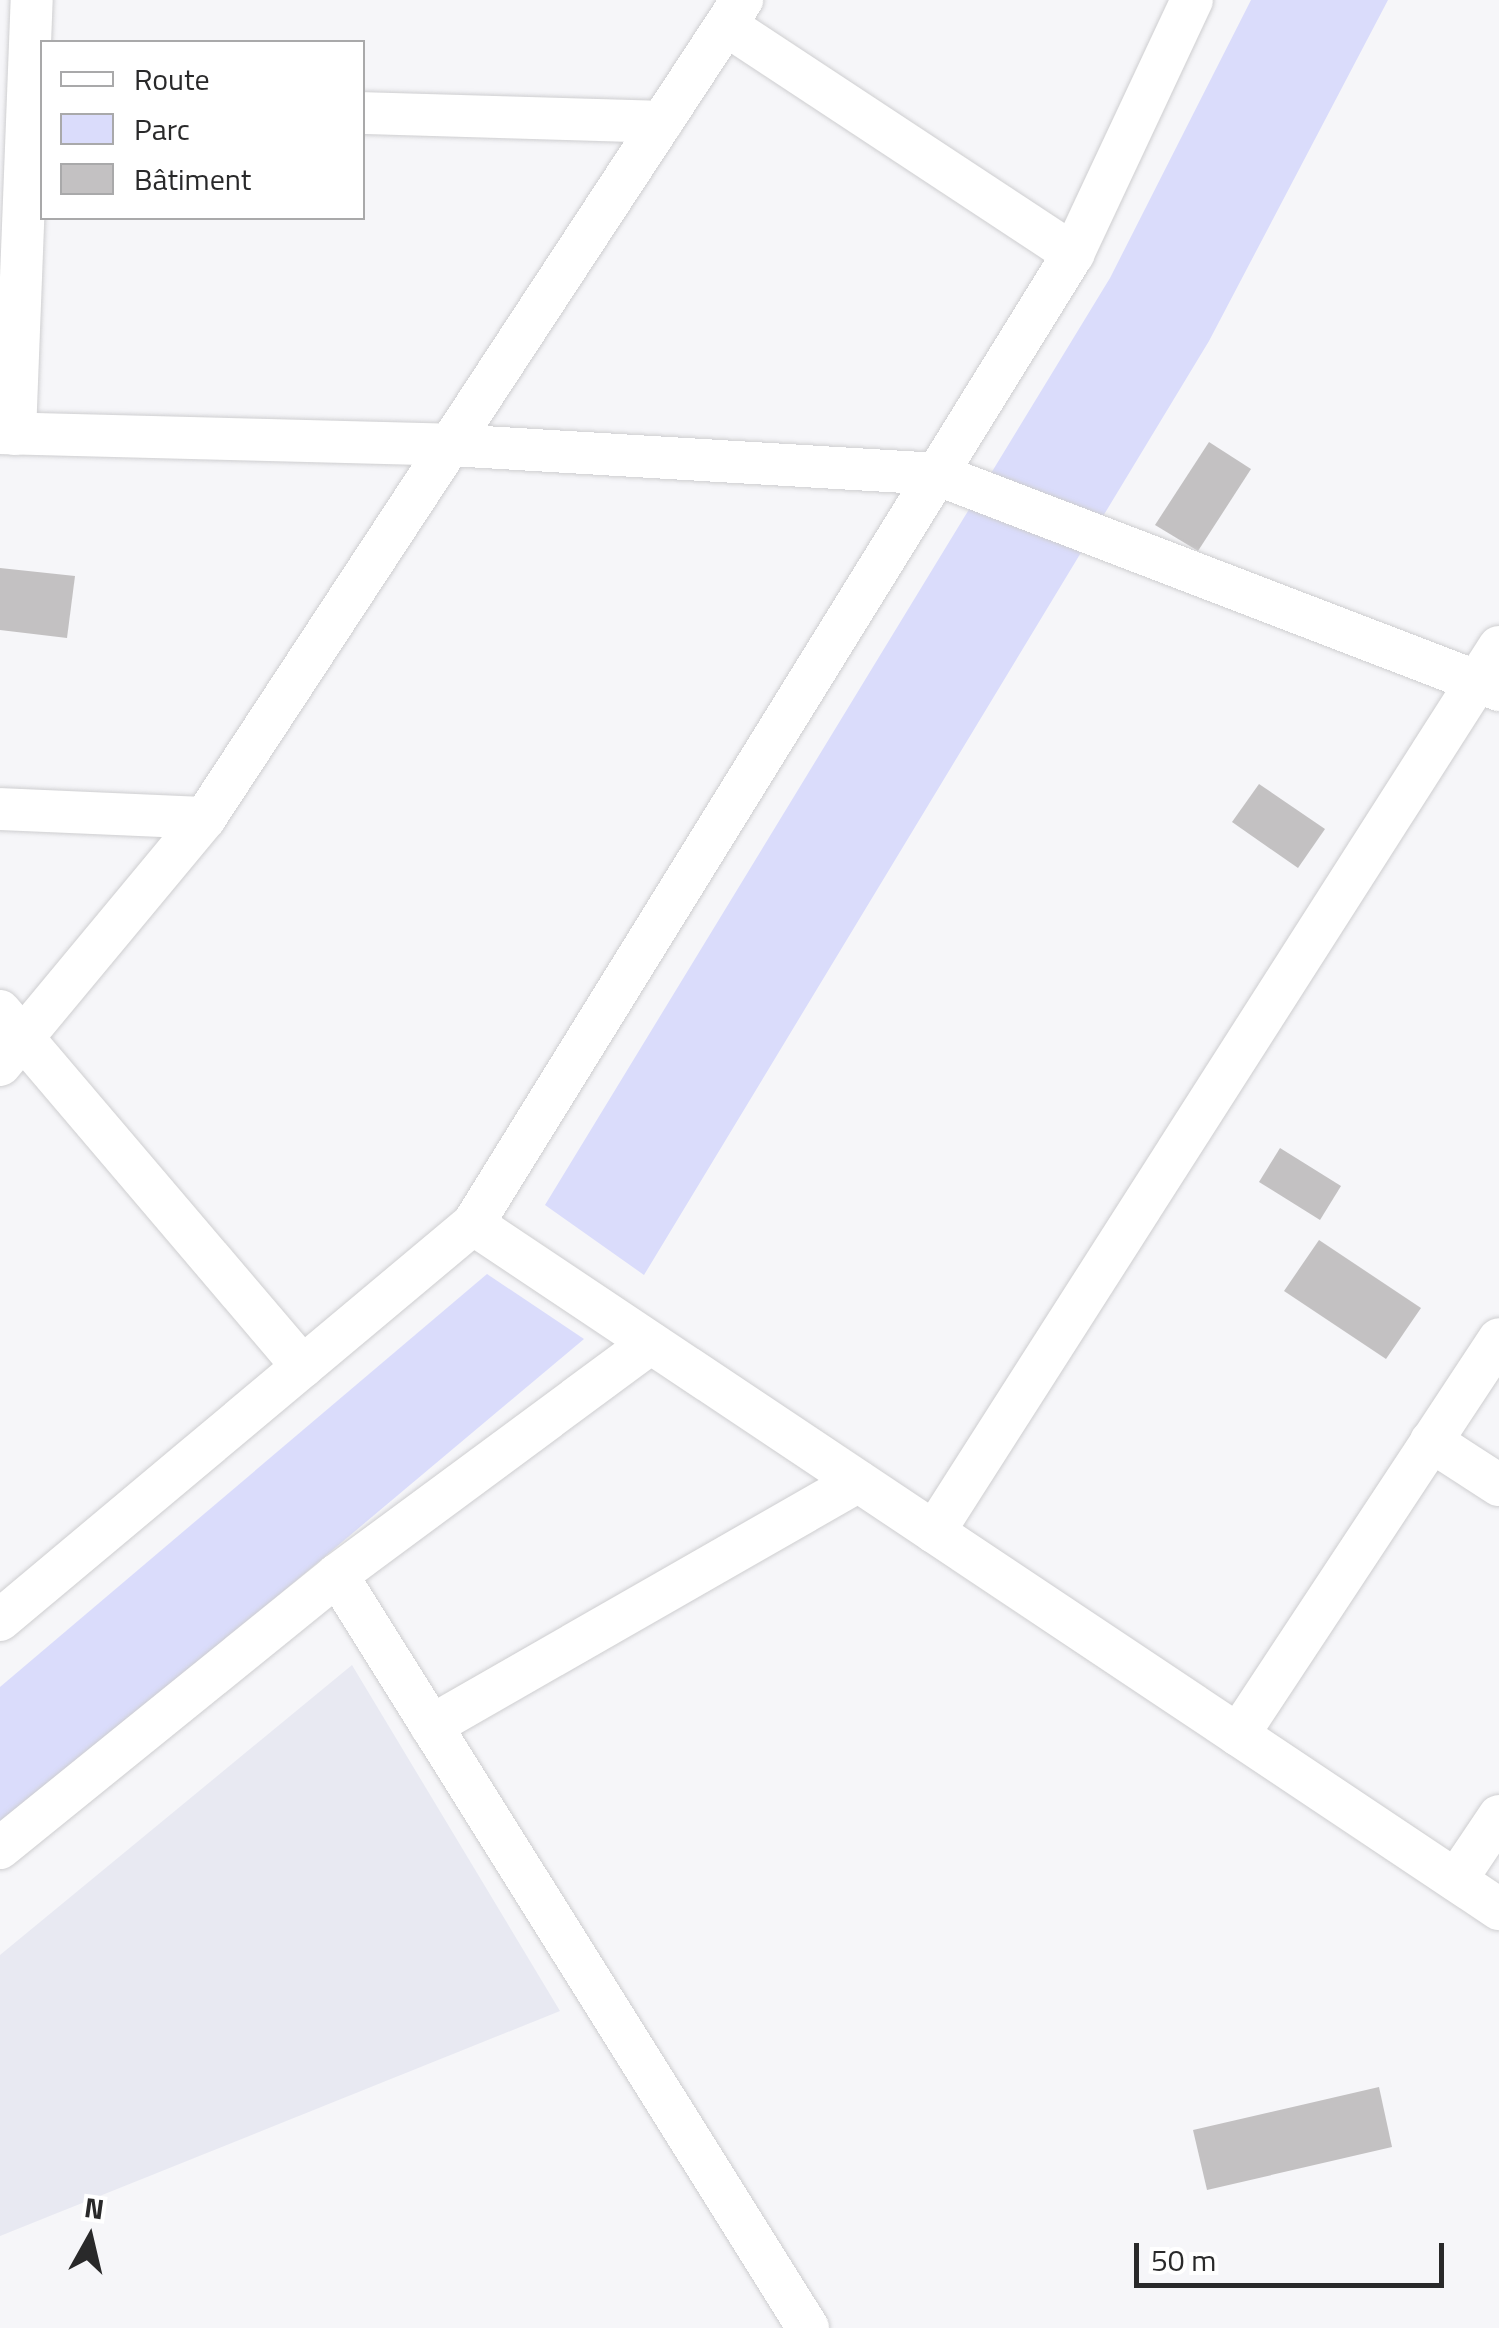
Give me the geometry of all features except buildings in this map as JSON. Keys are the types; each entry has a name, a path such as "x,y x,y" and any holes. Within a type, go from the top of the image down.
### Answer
{"street":[{"path":"32,0 23,103 8,433 450,446 936,474 1488,687"},
{"path":"0,1620 473,1224 1074,254 1192,0"},
{"path":"14,1054 205,818 734,13 1074,254"},
{"path":"365,113 662,122"},
{"path":"934,1532 1488,687 1499,647"},
{"path":"0,810 205,818"},
{"path":"0,1011 14,1054 303,1367"},
{"path":"473,1224 1499,1909"},
{"path":"1238,1735 1499,1339"},
{"path":"0,1848 337,1574 650,1343"},
{"path":"1432,1442 1499,1485"},
{"path":"431,1726 858,1481"},
{"path":"337,1574 808,2328"},
{"path":"1456,1880 1499,1816"}],"shaded area":[{"path":"352,1665 560,2011 0,2236 0,1955"}],"green space":[{"path":"1251,0 1388,0 1209,341 644,1275 545,1205 1110,278"},
{"path":"487,1274 584,1339 0,1829 0,1687"}]}
